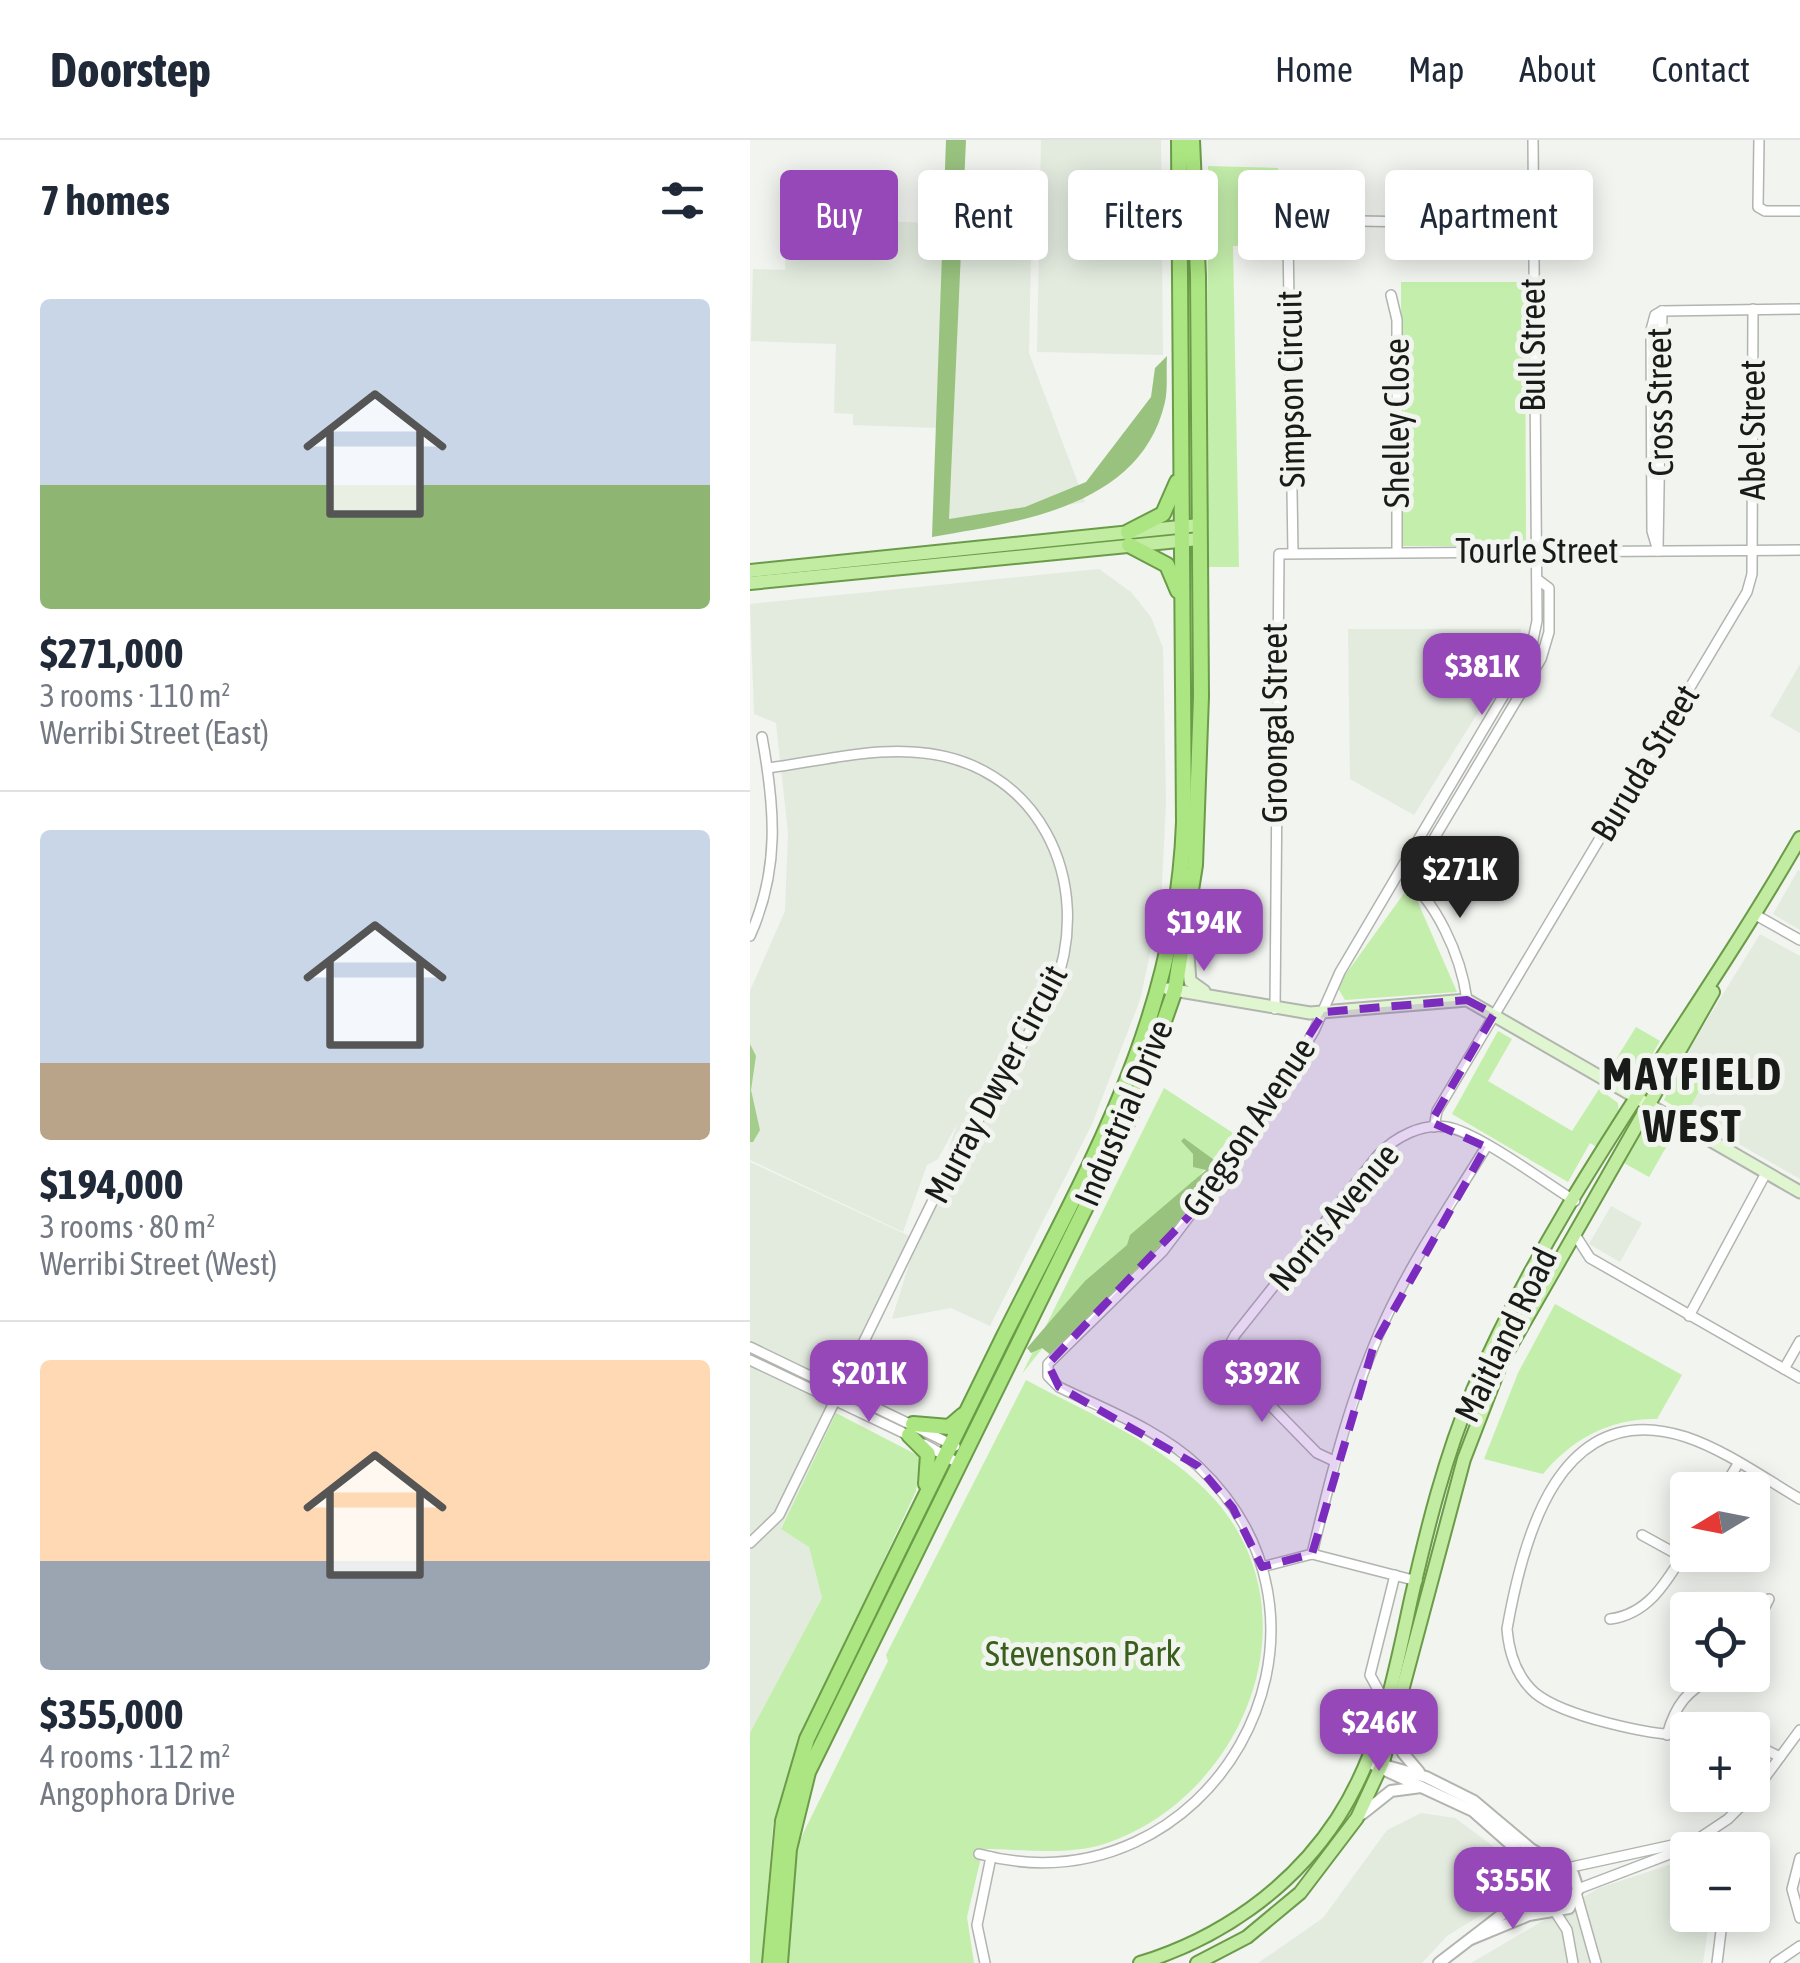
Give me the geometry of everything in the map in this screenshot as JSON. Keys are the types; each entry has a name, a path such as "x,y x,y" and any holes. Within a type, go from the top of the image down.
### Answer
{"highway":[{"name":"Industrial Drive","path":"780,1963 789,1850 808,1772 954,1453 970,1405 1123,1098 1168,988 1183,848 1178,140"},
{"name":"Industrial Drive","path":"770,1963 779,1846 796,1768 909,1532 1130,1116 1186,933 1197,828 1199,532 1192,140"},
{"path":"1182,465 1168,509 1129,538 1167,565 1184,621"},
{"path":"909,1532 929,1463 911,1430 949,1426 970,1405"}],"main road":[{"path":"750,584 1199,532"},
{"path":"750,571 1129,538"},
{"name":"Maitland Road","path":"1197,1963 1246,1937 1300,1894 1357,1818 1392,1708 1449,1456 1474,1386 1575,1200 1710,998 1733,948 1800,838"},
{"path":"1186,933 1192,983 1226,998"},
{"path":"1168,988 1275,1009 1324,1012 1467,1000 1800,1192"},
{"name":"Maitland Road","path":"1423,1582 1489,1391 1641,1102"},
{"name":"Maitland Road","path":"1140,1963 1206,1936 1271,1892 1334,1822 1377,1765"}],"street":[{"name":"Bull Street","path":"1533,140 1536,551"},
{"path":"1759,140 1758,207 1765,211 1800,211"},
{"name":"Simpson Circuit","path":"1293,552 1288,239 1293,227 1303,220 1385,221"},
{"name":"Shelley Close","path":"1391,295 1397,320 1397,552"},
{"path":"1753,309 1800,310"},
{"name":"Cross Street","path":"1658,551 1662,532 1662,311 1753,309"},
{"name":"Abel Street","path":"1752,550 1753,309"},
{"name":"Buruda Street","path":"1434,1126 1437,1111 1747,592 1752,550"},
{"name":"Tourle Street","path":"1276,557 1293,552 1800,550"},
{"name":"Gregson Avenue","path":"1262,1567 1233,1508 1198,1466 1160,1438 1060,1388 1048,1376 1051,1358 1162,1251 1207,1197 1253,1132 1324,1012 1340,972 1414,848 1429,848 1540,659 1549,632 1548,588 1536,579 1536,551"},
{"name":"Groongal Street","path":"1275,1009 1276,557"},
{"path":"750,936 770,879 774,840 762,737"},
{"name":"Murray Dwyer Circuit","path":"750,1543 779,1514 939,1188 1053,991 1068,942 1068,889 1054,847 1022,800 989,774 959,761 911,752 768,768"},
{"path":"1400,872 1423,890 1433,906 1467,1000"},
{"path":"1754,914 1800,940"},
{"name":"Norris Avenue","path":"1223,1357 1235,1335 1378,1155 1405,1134 1434,1126 1460,1131 1575,1200"},
{"path":"1312,1554 1334,1461 1386,1318 1486,1147"},
{"path":"1689,1316 1766,1172"},
{"path":"1573,1231 1590,1258 1800,1378"},
{"path":"1784,1369 1800,1341"},
{"path":"750,1347 839,1396"},
{"path":"1211,1359 1223,1357 1317,1453 1334,1461"},
{"path":"750,1360 839,1396 954,1453"},
{"path":"1687,1692 1675,1706 1667,1735 1576,1712 1536,1694 1516,1668 1509,1647 1512,1600 1535,1513 1548,1487 1566,1465 1594,1444 1648,1431 1685,1436 1800,1499"},
{"path":"1733,1472 1738,1464"},
{"path":"1642,1536 1670,1551"},
{"path":"979,1854 1042,1862 1091,1858 1161,1830 1200,1800 1233,1759 1261,1704 1271,1632 1262,1567 1312,1554 1423,1582"},
{"path":"1610,1619 1626,1617 1648,1602 1671,1572"},
{"path":"1395,1575 1370,1675 1392,1708 1403,1753 1426,1782 1492,1826 1516,1849 1536,1906 1552,1913 1567,1930 1573,1963"},
{"path":"1770,1771 1800,1730"},
{"path":"1770,1753 1780,1758"},
{"path":"1377,1765 1474,1800 1532,1849 1563,1867 1578,1893 1596,1963"},
{"path":"1357,1818 1392,1790 1426,1782"},
{"path":"1710,1832 1733,1812"},
{"path":"1439,1963 1530,1888 1537,1870 1670,1844"},
{"path":"1470,1939 1529,1915 1569,1908 1578,1893 1670,1852"},
{"path":"985,1963 977,1924 990,1857"},
{"path":"1800,1858 1792,1890 1800,1918"},
{"path":"1716,1963 1721,1932"},
{"path":"1774,1963 1800,1946"}],"highlighted area":[{"path":"1467,1000 1494,1014 1431,1122 1486,1147 1374,1345 1312,1554 1262,1567 1233,1508 1198,1466 1059,1387 1048,1364 1207,1197 1324,1012"}],"shaded area":[{"path":"946,140 966,140 965,170 945,170"},
{"path":"1041,140 1161,140 1161,170 1068,170 1068,260 1162,260 1163,355 1037,352 1039,260 1048,260 1048,170 1040,170"},
{"path":"898,222 918,223 918,260 1031,260 1029,353 1085,502 936,528 938,428 853,425 853,414 834,413 836,344 751,341 753,269 785,270 785,260 898,260"},
{"path":"942,260 961,260 949,519 1025,507 1086,482 1151,397 1155,368 1167,356 1165,402 1152,437 1131,465 1104,487 1038,515 932,537"},
{"path":"1099,569 1131,592 1151,617 1163,648 1166,802 1161,903 1140,1000 1092,1124 990,1326 951,1308 892,1319 913,1251 781,1528 809,1547 822,1598 750,1734 750,1162 918,1240 957,1124 938,1159 927,1165 903,1232 750,1160 750,991 785,911 788,833 776,723 754,714 750,604"},
{"path":"1348,629 1521,629 1520,645 1414,815 1350,779"},
{"path":"1800,664 1800,733 1770,716"},
{"path":"1800,871 1800,930 1773,914"},
{"path":"1760,934 1800,956 1800,1179 1686,1114 1711,1072 1685,1056"},
{"path":"750,1044 756,1056 751,1090 760,1130 753,1142 750,1142"},
{"path":"1184,1138 1221,1165 1187,1221 1125,1291 1052,1356 1042,1348 1031,1353 1027,1348 1085,1281 1127,1245 1130,1235 1206,1170 1193,1167 1193,1154 1181,1141"},
{"path":"1611,1206 1642,1223 1620,1262 1589,1244"},
{"path":"1421,1813 1455,1818 1505,1855 1516,1879 1502,1902 1447,1936 1422,1963 1258,1963 1323,1918 1387,1830"},
{"path":"1670,1865 1670,1932 1708,1932 1703,1963 1471,1963 1599,1888"}],"green space":[{"path":"1208,166 1278,168 1238,170 1238,246 1233,246 1239,567 1207,567 1208,260 1218,260 1218,170 1208,170"},
{"path":"1401,282 1525,282 1526,546 1402,546"},
{"path":"1413,891 1457,992 1345,1000 1338,988 1343,978 1405,892"},
{"path":"1636,1027 1660,1041 1637,1081 1626,1081 1610,1069"},
{"path":"1498,1031 1512,1039 1488,1081 1572,1131 1599,1089 1618,1103 1619,1117 1602,1150 1590,1143 1568,1182 1452,1114"},
{"path":"1685,1056 1711,1071 1686,1114 1664,1100"},
{"path":"1164,1088 1233,1133 1183,1195 1022,1374"},
{"path":"1652,1123 1673,1135 1649,1177 1622,1162 1641,1130"},
{"path":"1555,1304 1682,1375 1657,1419 1623,1422 1593,1433 1566,1450 1543,1474 1484,1459 1518,1373"},
{"name":"Stevenson Park","path":"1026,1380 1151,1447 1175,1463 1216,1501 1246,1548 1261,1598 1262,1650 1250,1700 1227,1747 1194,1788 1152,1821 1089,1848 983,1849 967,1917 974,1963 788,1963 795,1850 888,1661 886,1655"},
{"path":"836,1413 921,1457 916,1491 797,1745 773,1824 762,1963 750,1963 750,1733 822,1598 809,1547 781,1529"}],"district":[{"name":"MAYFIELD WEST","path":"1693,1100"}]}
